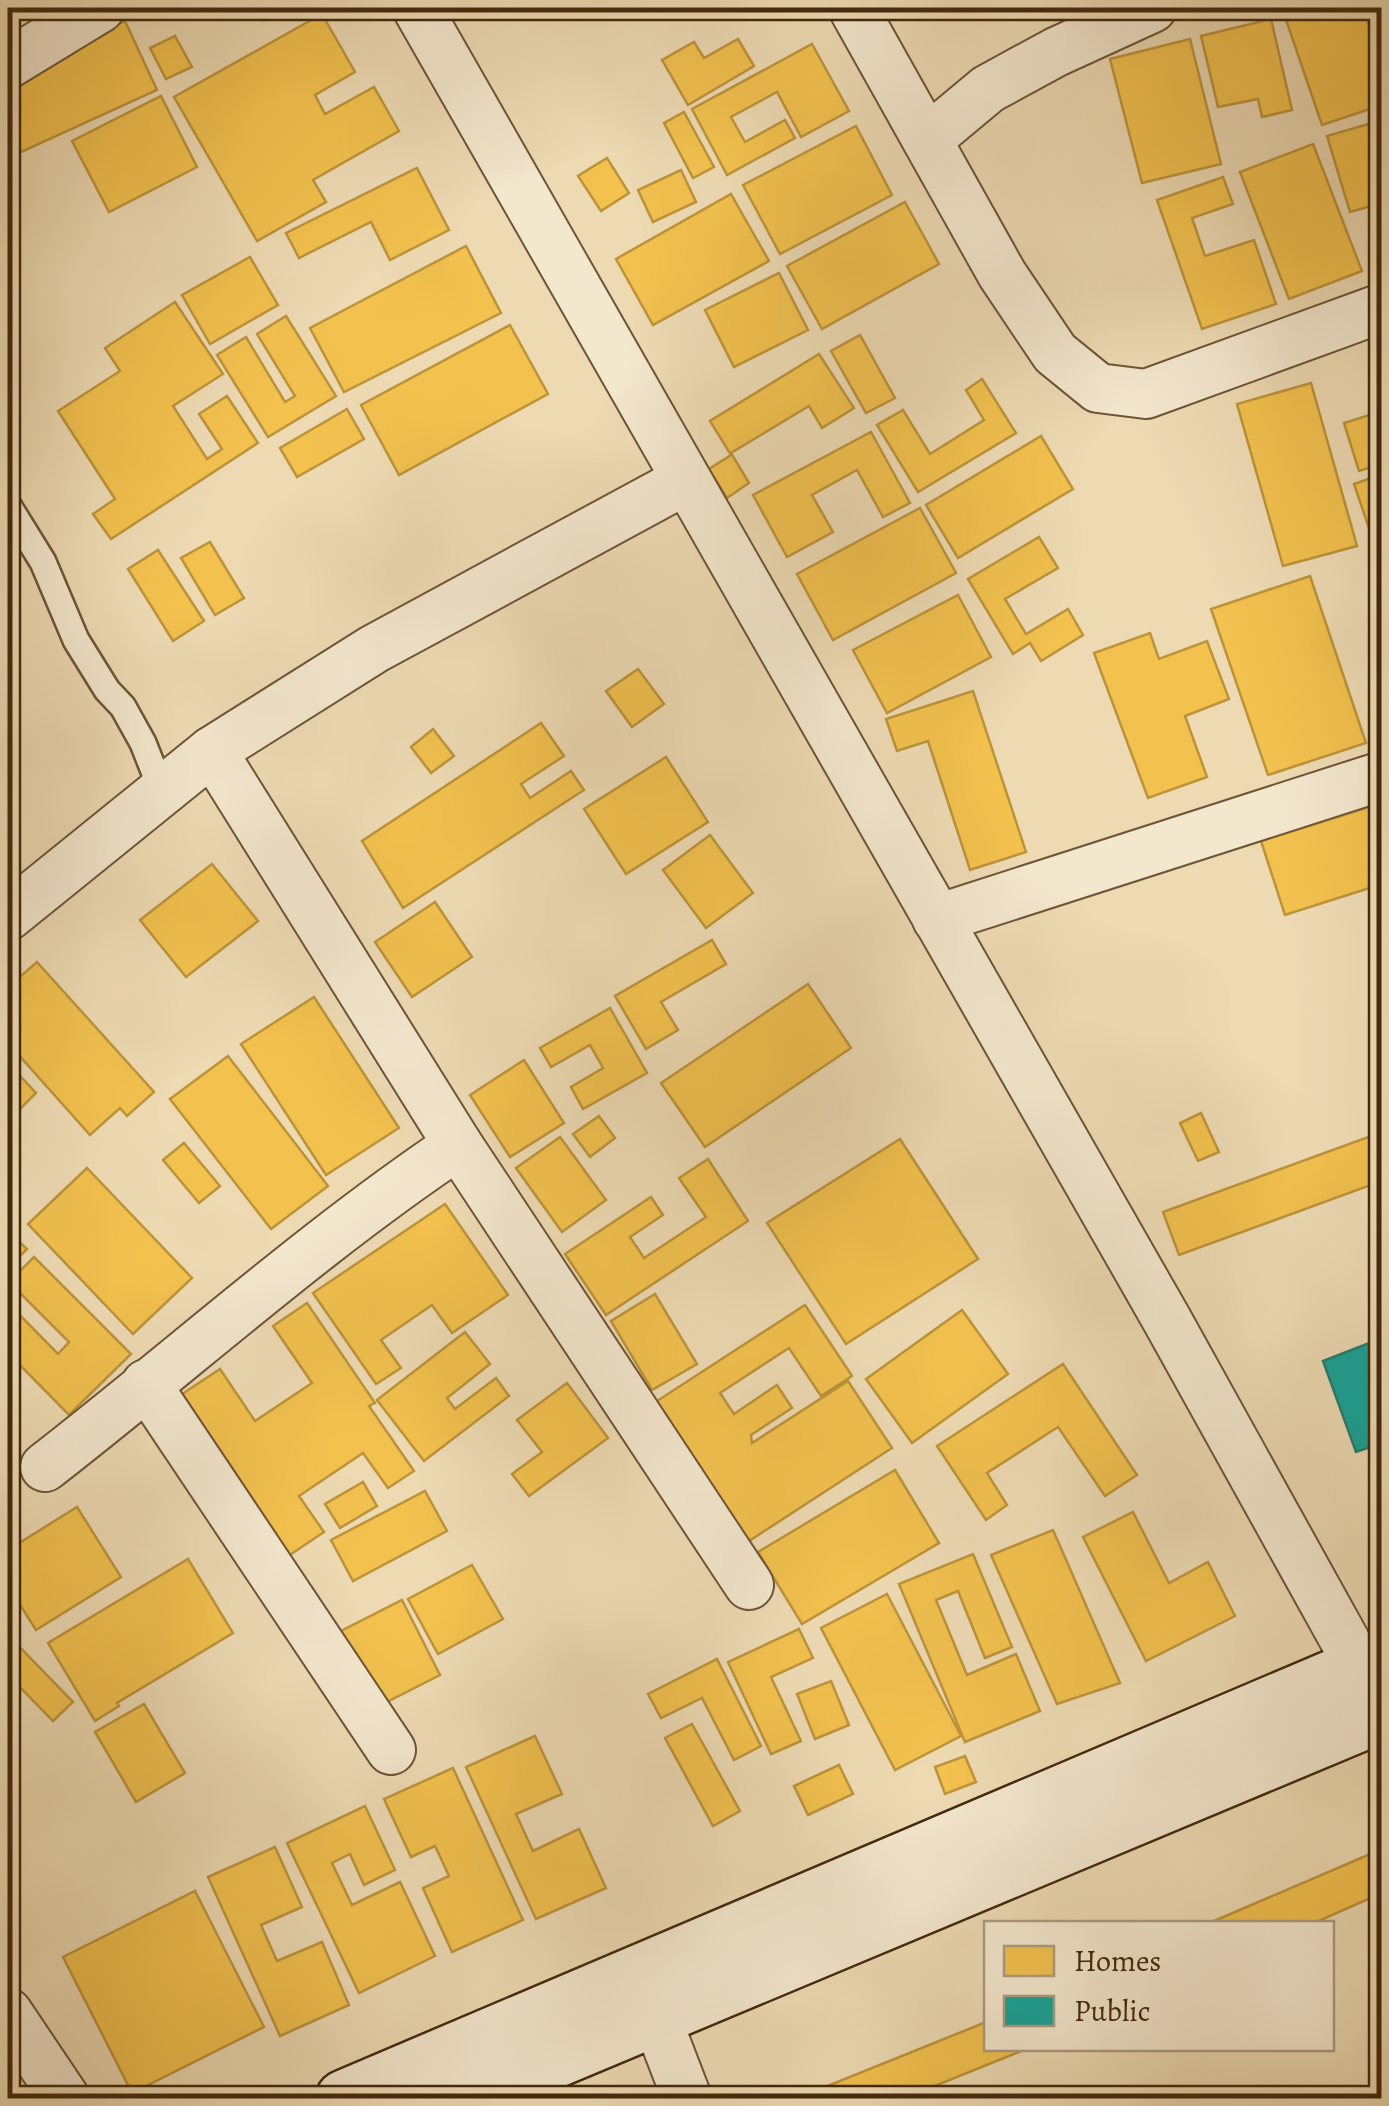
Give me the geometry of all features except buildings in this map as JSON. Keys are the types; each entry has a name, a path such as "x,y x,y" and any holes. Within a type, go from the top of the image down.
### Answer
{"main road":[{"path":"464,2098 657,2020 1374,1679"},
{"path":"344,2098 1374,1679"}],"street":[{"path":"8,64 100,8"},
{"path":"853,8 1002,274 1055,354 1098,388 1146,394 1382,308"},
{"path":"928,140 988,89 1056,52 1152,8"},
{"path":"422,9 936,919 1374,1679"},
{"path":"8,916 212,752 374,649 686,480"},
{"path":"212,752 458,1145 749,1586"},
{"path":"936,919 1382,776"},
{"path":"45,1467 369,1206 458,1145"},
{"path":"146,1384 390,1750"},
{"path":"8,2013 65,2098"},
{"path":"657,2020 687,2098"}],"lane":[{"path":"9,507 43,562 76,640 143,743 162,791"}]}
